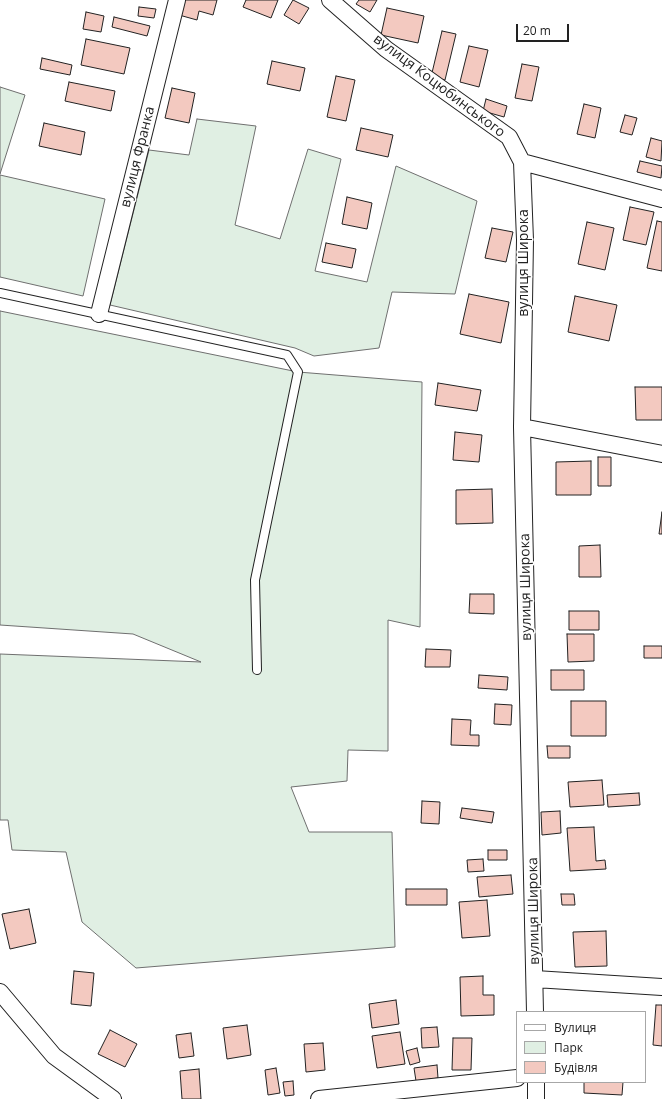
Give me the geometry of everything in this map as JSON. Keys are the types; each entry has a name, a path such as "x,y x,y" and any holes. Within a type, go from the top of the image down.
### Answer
{"street":[{"name":"вулиця Франка","path":"100,314 177,0"},
{"name":"вулиця Коцюбинського","path":"330,0 386,49 509,137 522,162"},
{"path":"522,162 662,200"},
{"name":"вулиця Широка","path":"522,162 525,240 522,427 535,1011"},
{"path":"522,427 662,454"},
{"path":"535,979 662,987"},
{"path":"0,992 54,1056 113,1099"},
{"path":"319,1099 516,1078"},
{"path":"536,1083 536,1099"}],"lane":[{"path":"0,293 287,355 298,372 255,580 257,670"}],"green space":[{"path":"0,87 25,95 0,174"},
{"path":"197,119 256,126 235,225 280,239 308,149 341,159 315,271 367,282 396,166 477,201 455,294 392,292 379,348 314,356 295,348 110,305 149,150 189,155"},
{"path":"0,175 105,199 83,296 0,277"},
{"path":"0,311 298,372 422,382 420,627 388,620 388,751 348,750 347,781 291,787 309,832 392,832 395,947 136,968 82,922 66,852 12,850 8,820 0,820 0,654 201,662 133,634 0,625"}],"building":[{"path":"183,0 217,0 213,15 199,11 197,20 179,15"},
{"path":"246,0 278,0 271,18 243,7"},
{"path":"293,0 309,8 299,24 284,15"},
{"path":"359,0 377,0 370,12 356,4"},
{"path":"139,7 156,9 154,18 138,16"},
{"path":"387,8 424,16 418,43 381,35"},
{"path":"86,12 104,16 101,32 83,29"},
{"path":"114,17 150,26 147,36 112,27"},
{"path":"442,31 456,34 445,80 431,77"},
{"path":"86,39 130,48 124,74 81,65"},
{"path":"469,46 488,50 479,87 460,82"},
{"path":"42,58 72,65 70,75 40,69"},
{"path":"272,61 305,68 300,91 267,84"},
{"path":"522,64 539,67 532,101 515,98"},
{"path":"336,76 355,80 346,121 327,117"},
{"path":"69,82 115,91 111,111 65,101"},
{"path":"172,88 195,93 189,123 165,118"},
{"path":"486,99 507,106 504,117 483,111"},
{"path":"584,104 601,108 595,138 577,134"},
{"path":"625,115 637,118 632,135 620,132"},
{"path":"44,123 85,132 81,155 39,146"},
{"path":"361,128 393,135 388,157 356,150"},
{"path":"651,138 662,141 661,161 646,157"},
{"path":"640,161 662,166 661,178 637,172"},
{"path":"347,197 372,203 367,229 342,224"},
{"path":"630,207 654,212 646,245 623,240"},
{"path":"657,221 662,222 662,271 647,268"},
{"path":"587,222 614,228 605,270 578,264"},
{"path":"492,228 513,232 506,262 485,258"},
{"path":"326,243 356,249 352,268 322,262"},
{"path":"469,294 509,302 501,343 460,334"},
{"path":"575,296 617,305 609,341 568,332"},
{"path":"438,383 481,390 477,411 435,405"},
{"path":"635,387 662,387 662,420 636,420"},
{"path":"455,432 482,435 479,462 453,460"},
{"path":"598,457 611,457 611,486 598,486"},
{"path":"591,461 591,495 556,495 556,462"},
{"path":"492,489 493,523 456,524 456,490"},
{"path":"662,512 662,534 659,534"},
{"path":"600,545 601,577 579,577 579,546"},
{"path":"470,594 494,594 494,614 469,613"},
{"path":"569,611 599,611 599,630 569,630"},
{"path":"567,634 594,634 594,661 568,662"},
{"path":"644,646 662,646 662,658 644,658"},
{"path":"426,649 451,650 450,667 425,667"},
{"path":"551,670 584,670 584,690 551,690"},
{"path":"479,675 508,677 507,690 478,688"},
{"path":"571,701 606,701 606,736 571,736"},
{"path":"495,704 512,705 511,725 494,724"},
{"path":"452,719 471,720 470,735 479,735 479,746 451,745"},
{"path":"547,746 570,746 570,758 548,758"},
{"path":"602,780 604,805 570,807 568,782"},
{"path":"639,793 640,805 608,807 607,795"},
{"path":"422,801 440,802 439,824 421,823"},
{"path":"462,808 494,812 492,823 460,818"},
{"path":"560,811 561,833 542,835 541,812"},
{"path":"594,827 596,861 605,860 606,869 570,871 567,828"},
{"path":"488,850 507,850 507,860 488,860"},
{"path":"483,859 484,871 468,872 467,860"},
{"path":"511,875 513,894 479,897 477,877"},
{"path":"406,889 447,889 447,905 406,905"},
{"path":"561,894 574,894 575,905 562,905"},
{"path":"487,900 490,936 462,938 459,902"},
{"path":"29,909 36,943 10,949 2,914"},
{"path":"606,931 607,966 575,967 573,932"},
{"path":"74,971 94,973 91,1006 71,1004"},
{"path":"483,976 483,995 494,995 494,1015 461,1016 460,977"},
{"path":"396,1000 399,1024 372,1028 369,1004"},
{"path":"656,1005 662,1005 662,1046 653,1045"},
{"path":"247,1025 251,1055 227,1059 223,1028"},
{"path":"437,1027 439,1047 422,1048 421,1028"},
{"path":"110,1030 137,1044 125,1067 98,1054"},
{"path":"400,1032 405,1064 377,1068 372,1036"},
{"path":"191,1033 194,1056 179,1058 176,1035"},
{"path":"453,1038 472,1038 471,1070 452,1070"},
{"path":"323,1043 325,1070 306,1072 304,1044"},
{"path":"417,1048 420,1062 410,1065 406,1051"},
{"path":"437,1065 438,1078 416,1081 414,1068"},
{"path":"276,1068 280,1093 268,1095 265,1070"},
{"path":"199,1069 201,1099 182,1099 180,1071"},
{"path":"293,1081 294,1095 285,1096 283,1082"},
{"path":"584,1083 623,1083 622,1095 584,1093"}]}
